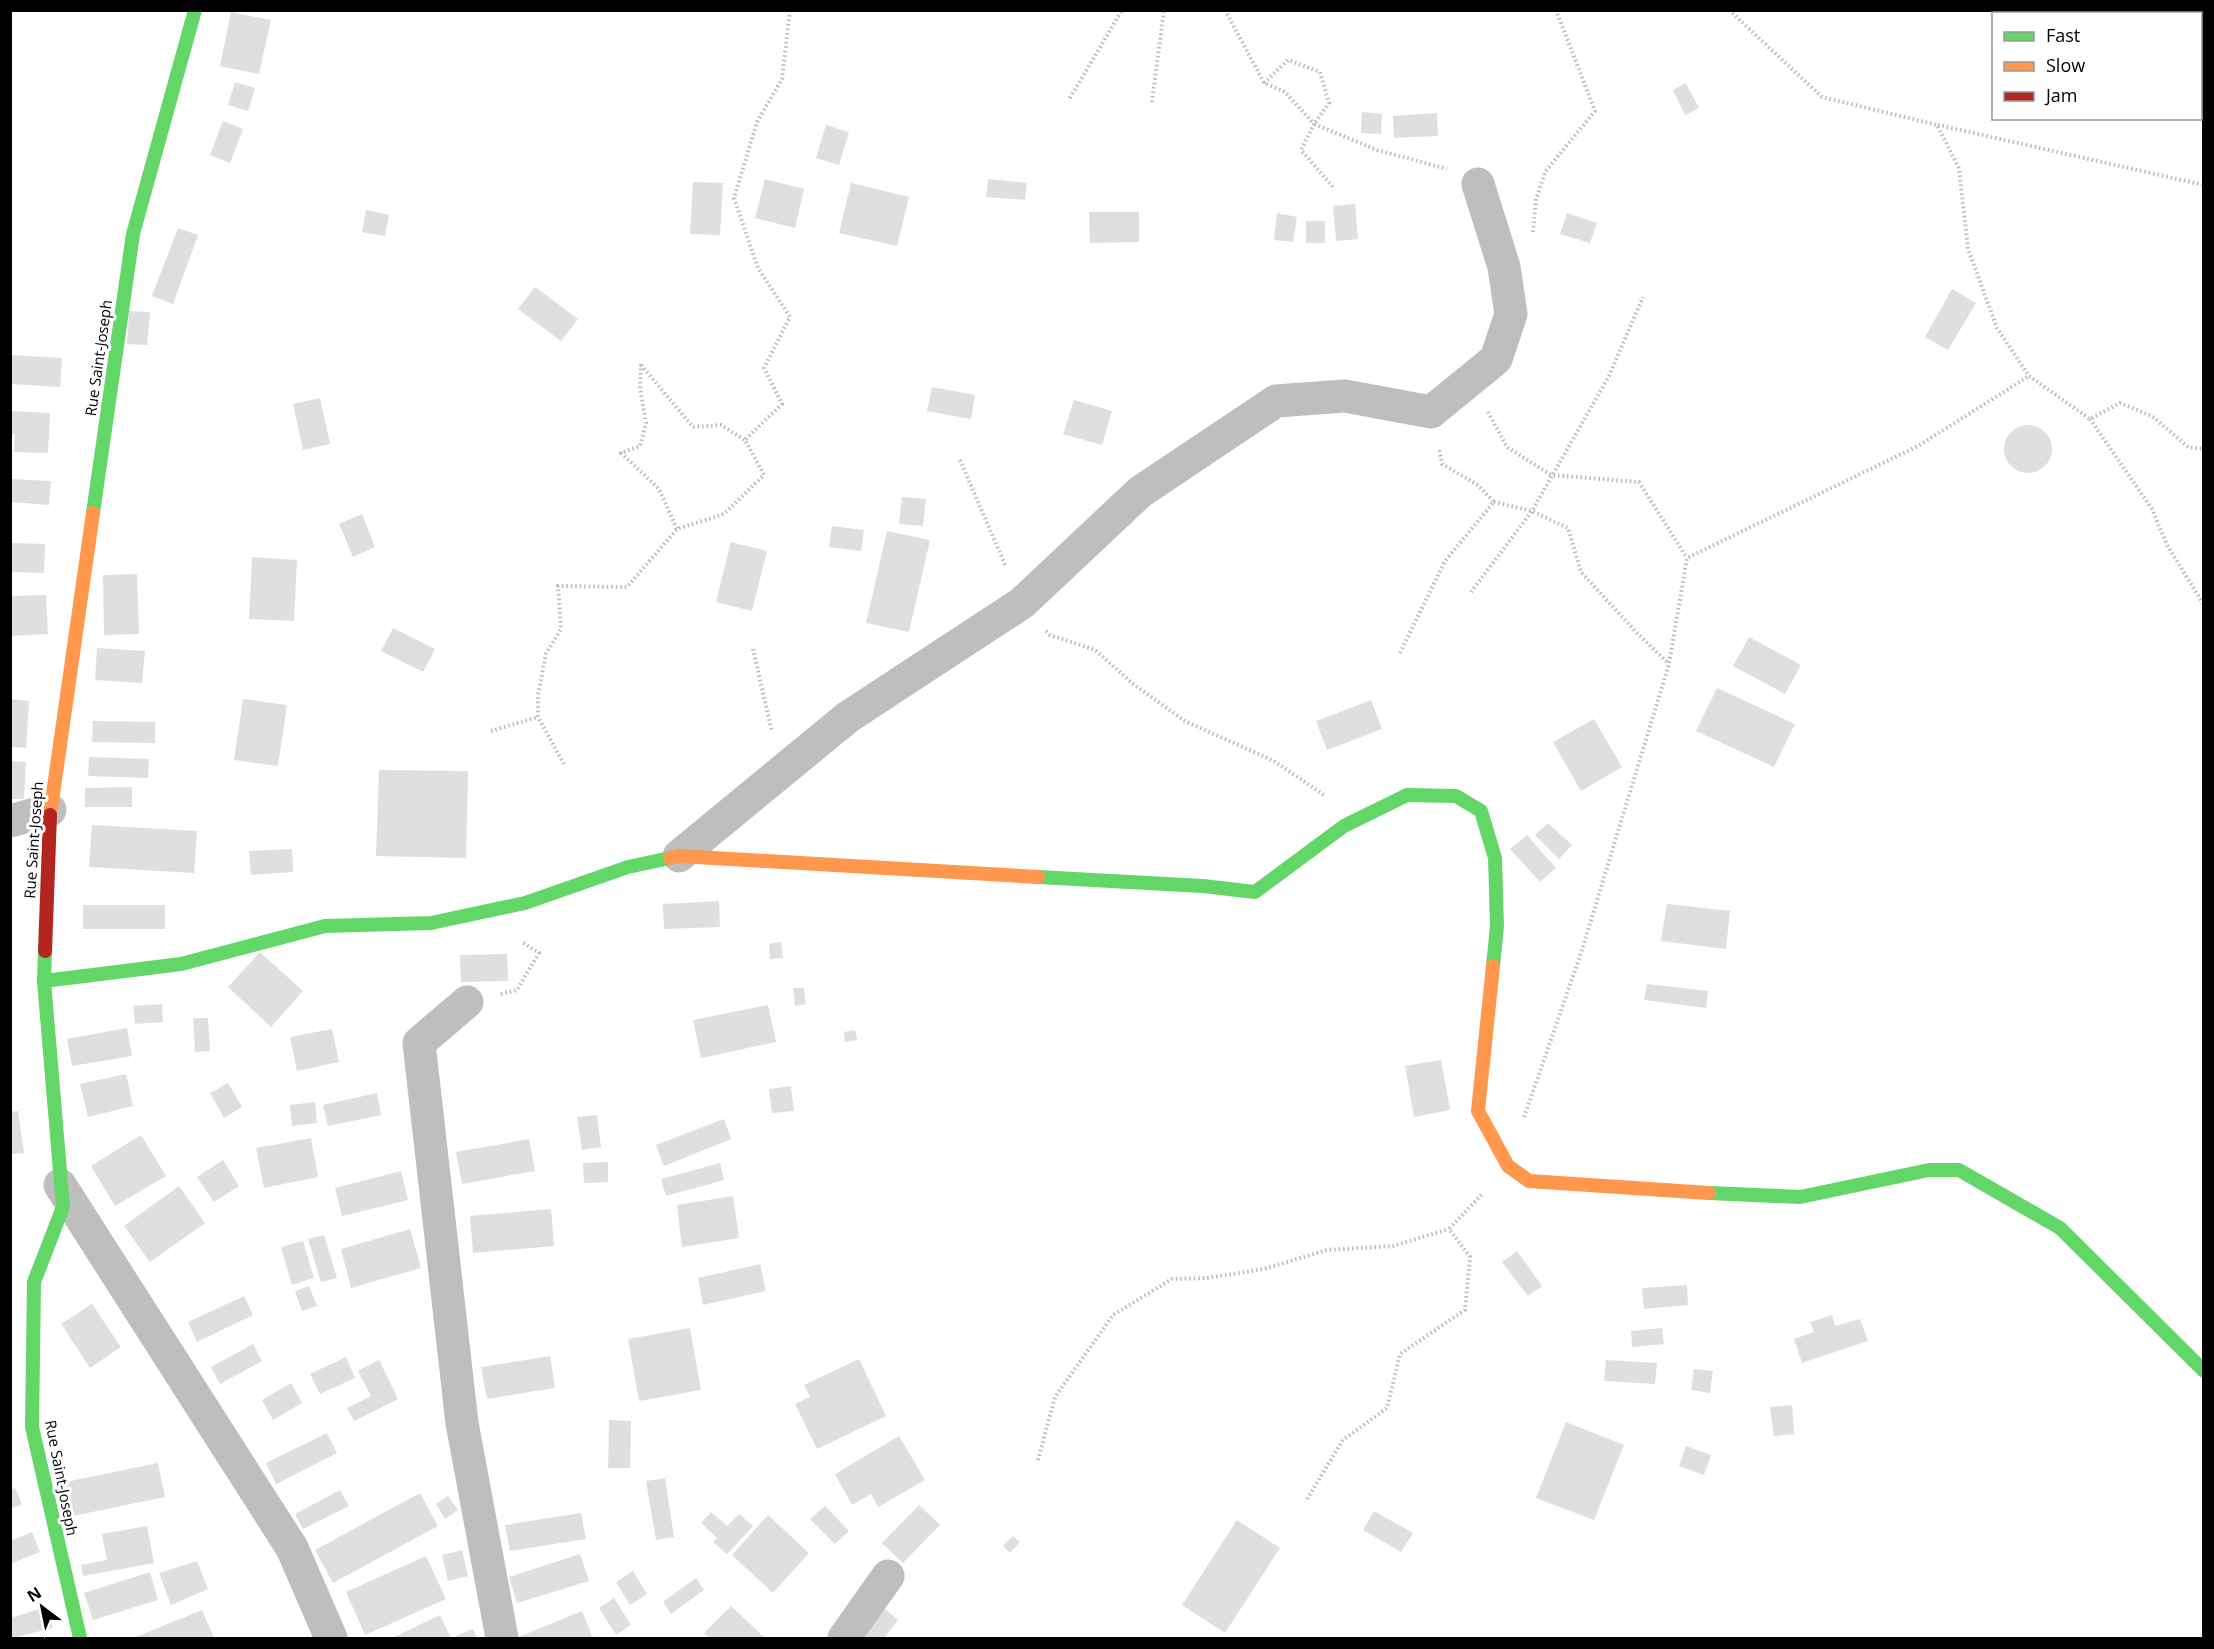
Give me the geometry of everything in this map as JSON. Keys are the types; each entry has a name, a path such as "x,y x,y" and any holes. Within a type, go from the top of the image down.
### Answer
{"street":[{"name":"Rue Saint-Joseph","path":"80,1638 32,1427 34,1282 63,1206 48,1005 44,981 50,810 133,234 195,10"},
{"path":"679,856 848,717 1022,603 1140,492 1276,401 1345,396 1431,412 1496,359 1511,314 1504,267 1478,184"},
{"path":"44,981 181,964 325,926 431,923 525,903 628,867 679,856 1203,886 1255,892 1344,826 1407,795 1456,796 1481,811 1495,858 1497,926 1478,1111 1508,1166 1529,1181 1620,1189 1800,1197 1929,1170 1959,1170 2060,1228 2204,1371"},
{"path":"10,821 50,810"},
{"path":"467,1002 419,1043 462,1423 502,1638"},
{"path":"60,1185 292,1548 331,1638"},
{"path":"844,1638 888,1576"}],"path":[{"path":"745,440 782,404 764,368 790,317 758,268 734,198 757,122 783,78 790,10"},
{"path":"1070,98 1122,10"},
{"path":"1152,102 1164,10"},
{"path":"1225,10 1264,83 1285,92 1314,124 1377,150 1439,165 1478,184"},
{"path":"1504,267 1534,231 1536,200 1545,172 1595,111 1556,10"},
{"path":"1729,10 1822,97 2204,185"},
{"path":"1264,83 1288,60 1320,72 1329,103 1314,124 1301,150 1333,187"},
{"path":"1937,125 1959,168 1968,249 1997,328 2029,376 2090,419 2152,509 2167,545 2204,604"},
{"path":"1471,592 1532,511 1609,376 1643,297"},
{"path":"1038,1460 1055,1397 1113,1316 1172,1279 1207,1278 1264,1269 1327,1250 1394,1246 1449,1229 1508,1166 1581,953 1669,664 1687,558 1639,482 1551,475 1507,447 1486,409 1496,359"},
{"path":"564,764 538,717 538,695 546,654 561,629 558,586 627,587 677,529 724,514 764,475 745,440 721,425 693,428 641,364 640,388 646,423 640,446 621,453 659,489 677,529"},
{"path":"1687,558 1918,446 2029,376"},
{"path":"2090,419 2120,402 2152,416 2188,447 2204,449"},
{"path":"1431,412 1442,464 1478,485 1494,502 1532,511 1568,528 1581,572 1669,664"},
{"path":"960,460 1022,603 1050,635 1095,650 1133,684 1185,721 1274,761 1359,819"},
{"path":"1401,652 1445,561 1494,502"},
{"path":"753,649 781,771"},
{"path":"491,731 538,717"},
{"path":"467,1002 517,990 539,953 479,913"},
{"path":"1307,1499 1343,1440 1387,1408 1400,1354 1465,1310 1470,1257 1449,1229"}],"building":[{"path":"231,12 271,20 259,74 220,66"},
{"path":"235,82 255,88 248,111 228,105"},
{"path":"1686,83 1699,108 1685,115 1673,90"},
{"path":"1362,112 1382,114 1381,134 1361,133"},
{"path":"1437,113 1438,136 1394,138 1393,116"},
{"path":"223,121 243,129 230,163 210,155"},
{"path":"826,125 849,132 839,165 816,158"},
{"path":"765,179 804,189 795,228 755,218"},
{"path":"988,179 1027,183 1025,200 986,197"},
{"path":"693,182 723,183 720,235 690,234"},
{"path":"851,183 909,197 897,246 839,233"},
{"path":"1355,204 1358,239 1336,241 1333,206"},
{"path":"366,210 389,215 385,236 362,232"},
{"path":"1089,212 1139,212 1139,242 1090,243"},
{"path":"1277,213 1297,217 1293,242 1274,240"},
{"path":"1567,213 1597,223 1590,243 1560,234"},
{"path":"1306,221 1325,221 1325,243 1306,243"},
{"path":"178,228 198,235 173,304 152,296"},
{"path":"535,287 578,319 561,341 518,309"},
{"path":"1952,289 1976,303 1948,350 1925,337"},
{"path":"129,311 150,312 147,345 127,344"},
{"path":"10,355 62,358 60,387 10,384"},
{"path":"932,387 975,395 971,419 927,411"},
{"path":"320,398 330,444 303,450 293,404"},
{"path":"1074,400 1112,411 1102,445 1063,434"},
{"path":"10,411 50,413 48,453 14,452 15,434 10,434"},
{"path":"2023,425 2033,425 2045,432 2052,444 2052,454 2045,466 2033,473 2023,473 2008,462 2004,454 2004,444 2015,429"},
{"path":"10,479 51,481 49,505 10,502"},
{"path":"902,497 926,499 923,526 899,524"},
{"path":"362,514 375,547 353,557 339,524"},
{"path":"832,526 864,530 861,551 829,547"},
{"path":"887,531 930,540 909,632 866,623"},
{"path":"731,542 767,551 752,611 716,602"},
{"path":"10,543 45,544 44,573 10,572"},
{"path":"252,557 297,560 294,621 249,619"},
{"path":"137,574 139,634 104,635 103,575"},
{"path":"46,595 48,634 10,636 10,596"},
{"path":"393,628 435,649 423,672 381,651"},
{"path":"1749,637 1801,665 1785,694 1733,666"},
{"path":"97,648 145,651 142,683 95,680"},
{"path":"1717,688 1795,724 1774,767 1696,731"},
{"path":"10,699 29,701 26,748 10,747"},
{"path":"243,699 287,705 278,766 234,760"},
{"path":"1371,700 1382,729 1327,750 1316,721"},
{"path":"1594,719 1622,767 1581,791 1553,742"},
{"path":"93,721 155,722 155,743 92,742"},
{"path":"89,757 149,759 148,778 88,776"},
{"path":"10,761 26,762 24,799 10,799"},
{"path":"379,770 468,771 466,858 376,856"},
{"path":"132,787 132,807 85,807 85,788"},
{"path":"1548,823 1572,845 1559,859 1535,835"},
{"path":"92,825 197,831 194,873 89,867"},
{"path":"1527,835 1556,868 1540,882 1510,849"},
{"path":"292,849 293,872 251,875 249,851"},
{"path":"719,901 720,927 664,929 663,904"},
{"path":"1667,904 1730,911 1726,949 1661,941"},
{"path":"83,905 165,905 165,929 83,929"},
{"path":"781,942 783,958 770,959 769,944"},
{"path":"260,952 303,991 271,1027 228,987"},
{"path":"507,954 508,981 461,982 460,955"},
{"path":"1647,984 1708,991 1706,1008 1644,1000"},
{"path":"793,988 804,988 806,1004 795,1006"},
{"path":"162,1004 163,1022 135,1024 133,1006"},
{"path":"768,1005 776,1042 701,1058 693,1020"},
{"path":"193,1018 208,1018 210,1051 195,1052"},
{"path":"127,1028 132,1056 72,1066 67,1039"},
{"path":"332,1029 339,1062 297,1071 290,1037"},
{"path":"855,1030 857,1040 845,1042 844,1032"},
{"path":"1441,1060 1450,1110 1414,1117 1405,1066"},
{"path":"126,1074 133,1106 88,1117 80,1084"},
{"path":"228,1083 242,1107 224,1118 210,1093"},
{"path":"791,1086 794,1111 772,1113 769,1089"},
{"path":"377,1093 381,1115 328,1126 323,1105"},
{"path":"315,1102 317,1123 292,1126 290,1105"},
{"path":"18,1111 24,1153 10,1154 10,1112"},
{"path":"597,1115 601,1147 582,1150 577,1117"},
{"path":"724,1119 731,1139 664,1166 656,1145"},
{"path":"141,1135 166,1176 115,1206 91,1166"},
{"path":"311,1138 318,1177 264,1188 256,1148"},
{"path":"529,1139 535,1171 462,1184 456,1152"},
{"path":"223,1160 239,1186 214,1202 197,1177"},
{"path":"608,1162 608,1182 584,1183 583,1163"},
{"path":"720,1163 724,1180 666,1196 661,1179"},
{"path":"401,1171 408,1200 342,1216 335,1188"},
{"path":"179,1186 205,1223 150,1262 124,1226"},
{"path":"733,1196 739,1238 682,1247 677,1205"},
{"path":"551,1209 554,1246 473,1253 470,1216"},
{"path":"410,1229 421,1268 351,1288 341,1249"},
{"path":"324,1235 337,1278 321,1282 308,1239"},
{"path":"303,1241 314,1278 292,1285 281,1247"},
{"path":"1517,1251 1542,1286 1528,1296 1502,1262"},
{"path":"760,1264 766,1291 703,1305 698,1278"},
{"path":"1687,1285 1688,1305 1644,1309 1642,1288"},
{"path":"309,1286 317,1306 302,1311 295,1291"},
{"path":"244,1296 253,1315 197,1342 188,1322"},
{"path":"92,1304 121,1347 90,1368 61,1324"},
{"path":"1832,1315 1835,1326 1860,1319 1868,1341 1802,1363 1794,1339 1814,1332 1810,1322"},
{"path":"690,1328 701,1390 639,1401 628,1339"},
{"path":"1662,1328 1664,1344 1632,1347 1631,1331"},
{"path":"253,1344 262,1361 220,1384 211,1367"},
{"path":"550,1356 555,1388 487,1399 481,1367"},
{"path":"346,1357 355,1378 320,1394 310,1374"},
{"path":"859,1359 886,1416 817,1449 795,1404 810,1397 804,1385"},
{"path":"379,1360 398,1399 354,1421 347,1408 371,1396 358,1371"},
{"path":"1606,1360 1657,1363 1655,1384 1604,1381"},
{"path":"1694,1369 1713,1371 1710,1393 1691,1390"},
{"path":"291,1383 302,1403 273,1420 262,1400"},
{"path":"1792,1405 1794,1434 1774,1436 1770,1407"},
{"path":"609,1420 631,1421 630,1468 608,1468"},
{"path":"1566,1422 1624,1445 1594,1520 1536,1498"},
{"path":"327,1433 337,1453 276,1484 266,1463"},
{"path":"899,1436 925,1480 878,1507 871,1494 852,1505 835,1474"},
{"path":"1686,1446 1711,1455 1704,1475 1679,1466"},
{"path":"158,1463 165,1497 68,1517 61,1483"},
{"path":"665,1478 674,1537 656,1540 646,1481"},
{"path":"15,1488 22,1504 10,1509 10,1490"},
{"path":"340,1490 349,1506 303,1529 295,1514"},
{"path":"420,1493 438,1526 333,1583 315,1550"},
{"path":"448,1496 458,1510 445,1519 436,1504"},
{"path":"919,1505 940,1525 903,1563 882,1543"},
{"path":"825,1506 849,1531 835,1544 810,1519"},
{"path":"1374,1511 1413,1533 1401,1552 1363,1530"},
{"path":"711,1512 727,1526 739,1514 753,1526 727,1554 713,1542 717,1538 701,1523"},
{"path":"581,1513 586,1539 510,1551 505,1525"},
{"path":"768,1515 809,1553 773,1593 732,1555"},
{"path":"1237,1520 1280,1548 1225,1633 1182,1605"},
{"path":"147,1526 154,1563 83,1576 81,1565 107,1560 102,1534"},
{"path":"32,1532 40,1552 10,1564 10,1541"},
{"path":"1013,1536 1020,1542 1010,1553 1003,1546"},
{"path":"462,1550 468,1576 448,1581 442,1555"},
{"path":"580,1554 589,1581 517,1603 509,1577"},
{"path":"426,1556 446,1599 365,1635 346,1592"},
{"path":"197,1561 208,1589 171,1605 159,1573"},
{"path":"633,1571 647,1594 630,1605 616,1582"},
{"path":"150,1572 158,1600 93,1620 84,1593"},
{"path":"696,1578 704,1590 671,1614 663,1602"},
{"path":"614,1598 631,1625 616,1635 599,1608"},
{"path":"731,1606 765,1638 710,1638 704,1633"},
{"path":"46,1607 53,1628 12,1638 10,1618"},
{"path":"885,1609 898,1620 884,1638 861,1638"},
{"path":"202,1610 214,1638 133,1638"},
{"path":"582,1611 593,1638 516,1638"},
{"path":"440,1615 451,1638 392,1638"},
{"path":"473,1629 477,1638 457,1638 456,1636"}],"traffic: fast":[{"path":"93,513 133,234 195,10"},
{"path":"1038,877 1203,886 1255,892 1344,826 1407,795 1456,796 1481,811 1495,858 1497,926 1493,966"},
{"path":"44,981 181,964 325,926 431,923 525,903 628,867 670,858"},
{"path":"45,951 44,981 63,1207 34,1282 32,1427 80,1638"},
{"path":"1709,1193 1800,1197 1929,1170 1959,1170 2060,1228 2204,1371"}],"traffic: slow":[{"path":"50,815 93,513"},
{"path":"670,858 679,856 1038,877"},
{"path":"1493,966 1478,1111 1508,1166 1529,1181 1709,1193"}],"traffic: jam":[{"path":"45,951 50,815"}]}
